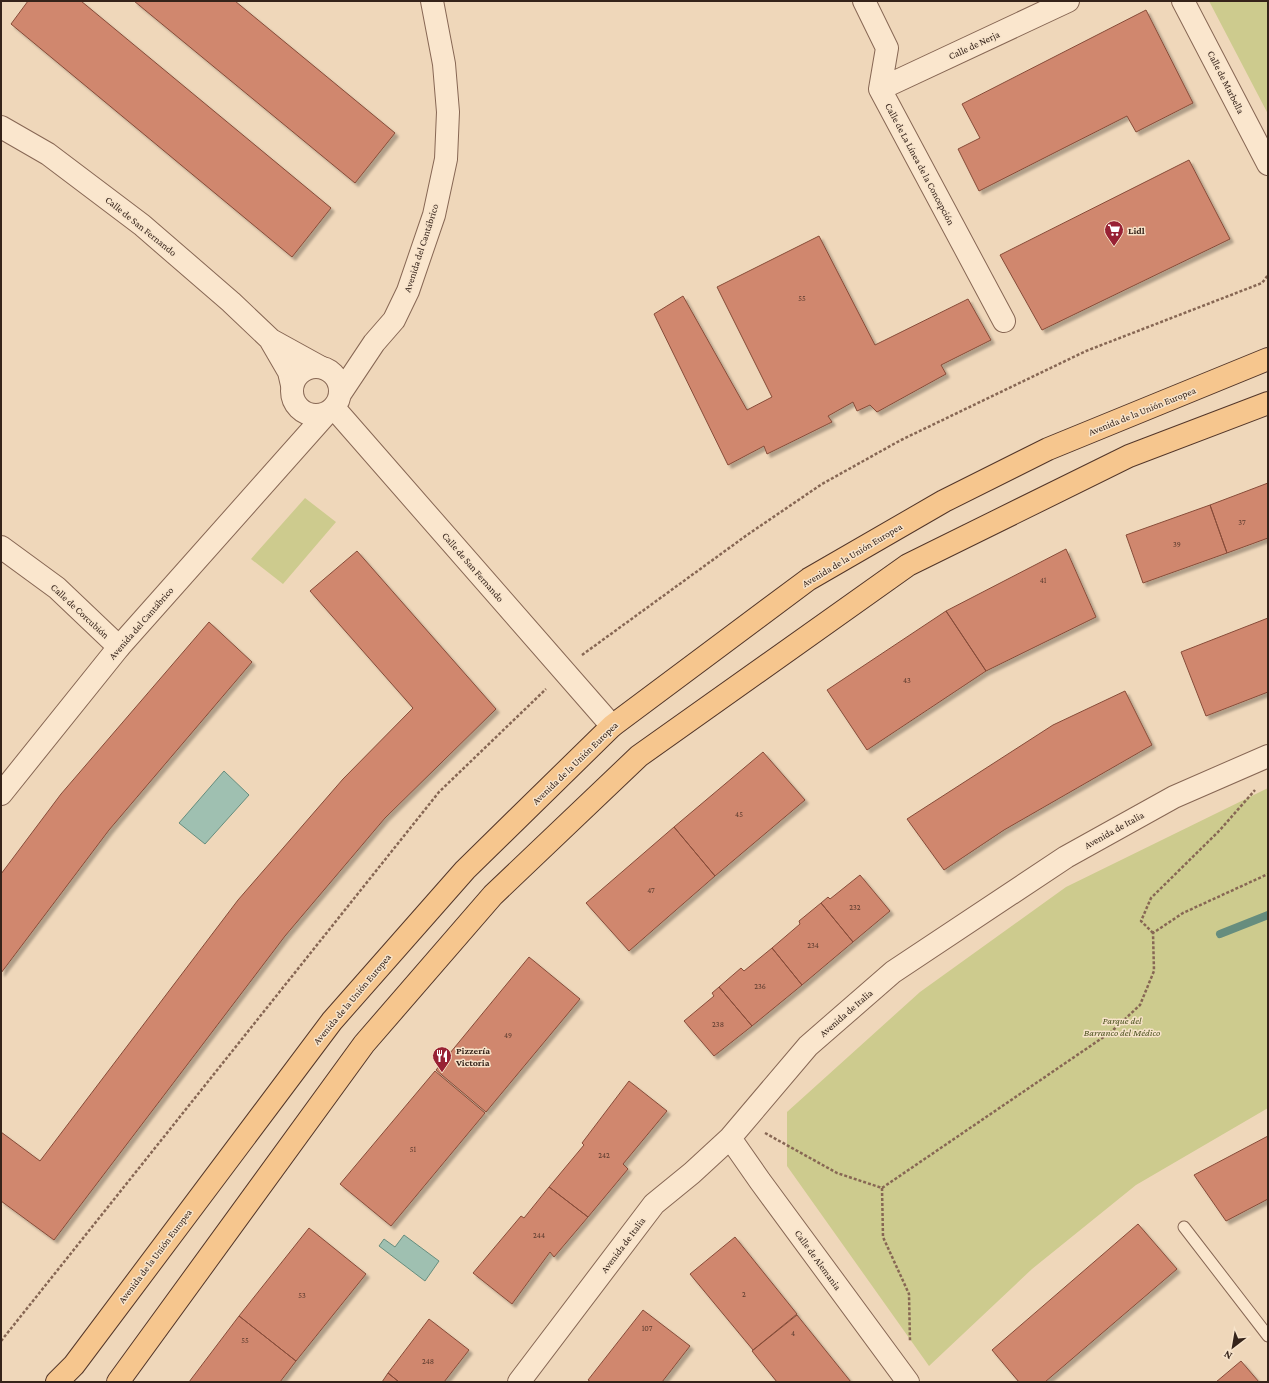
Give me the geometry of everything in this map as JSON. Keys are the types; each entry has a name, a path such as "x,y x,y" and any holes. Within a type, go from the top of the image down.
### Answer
{"main road":[{"name":"Avenida de la Unión Europea","path":"57,1382 74,1365 332,1021 465,870 612,726 809,579 944,501 1048,449 1268,359"},
{"path":"118,1382 364,1044 493,895 639,756 908,565 1129,456 1268,403"}],"street":[{"name":"Avenida del Cantábrico","path":"1,794 119,647 334,405 374,343 394,320 408,291 434,216 446,159 448,112 444,64 432,1"},
{"path":"864,1 887,48 880,89"},
{"name":"Calle de Nerja","path":"880,89 1068,1"},
{"name":"Calle de Marbella","path":"1183,1 1268,164"},
{"name":"Calle de La Línea de la Concepción","path":"880,89 1004,321"},
{"name":"Calle de San Fernando","path":"1,127 48,154 142,225 231,302 271,340 322,367"},
{"name":"Calle de San Fernando","path":"271,340 289,372 293,394"},
{"name":"Avenida del Cantábrico","path":"322,367 358,355 374,343"},
{"path":"312,367 322,367 330,371 336,377 340,386 334,405 313,415 306,413 299,408 293,394 295,379 304,370 312,367"},
{"name":"Avenida del Cantábrico","path":"288,458 296,422 293,394"},
{"name":"Calle de San Fernando","path":"334,405 612,726"},
{"name":"Calle de Corcubión","path":"1,547 57,588 119,647"},
{"name":"Avenida de Italia","path":"519,1382 654,1204 692,1173 736,1130 808,1046 893,972 1066,856 1174,797 1268,756"},
{"name":"Calle de Alemania","path":"736,1130 760,1181 908,1382"}],"lane":[{"path":"1184,1227 1268,1336"}],"path":[{"path":"882,1188 1111,1032 1140,1005 1154,972 1153,933 1141,921 1151,898 1220,830 1258,785"},
{"path":"1153,933 1184,913 1268,874"},
{"path":"736,1130 837,1173 882,1188"},
{"path":"882,1188 883,1237 908,1294 910,1342"}],"green space":[{"path":"1209,1 1268,1 1268,114"},
{"path":"305,498 336,522 283,584 251,559"},
{"name":"Parque del Barranco del Médico","path":"1268,788 1268,1108 1136,1185 1032,1269 929,1366 787,1166 787,1112 920,992 1066,887"}],"shaded area":[{"path":"224,771 249,795 205,844 179,823"},
{"path":"404,1235 439,1261 425,1281 379,1246 384,1239 395,1247"}],"building":[{"path":"28,1 81,1 331,208 292,257 11,24"},
{"path":"134,1 235,1 395,133 355,183"},
{"path":"1146,10 1193,103 1136,132 1127,116 979,191 958,149 980,138 962,104"},
{"name":"Lidl","path":"1189,160 1230,239 1042,330 1000,255"},
{"path":"819,236 875,345 968,299 991,340 941,365 946,374 877,412 870,405 857,411 853,402 828,416 832,422 767,454 764,446 728,465 654,314 683,296 747,410 772,397 717,287"},
{"path":"1268,483 1268,538 1227,553 1210,505"},
{"path":"1210,505 1227,553 1143,583 1126,535"},
{"path":"1066,549 1096,617 986,671 946,611"},
{"path":"357,551 496,709 385,818 285,936 54,1240 1,1201 1,1132 40,1161 238,900 343,779 413,708 310,591"},
{"path":"946,611 986,671 867,750 827,690"},
{"path":"1268,618 1268,692 1206,716 1181,652"},
{"path":"209,622 252,662 109,830 1,973 1,874 61,794"},
{"path":"1125,691 1152,745 1004,830 944,870 907,819 1053,725"},
{"path":"763,752 805,800 715,876 674,827"},
{"path":"674,827 715,876 629,951 586,903"},
{"path":"860,875 890,911 853,942 821,903 828,897 830,899"},
{"path":"821,903 853,942 802,985 772,948 800,924 799,921"},
{"path":"772,948 802,985 752,1026 719,987 741,968 744,971"},
{"path":"529,957 580,999 486,1112 436,1070"},
{"path":"719,987 752,1026 714,1056 684,1021 714,996 712,993"},
{"path":"435,1071 485,1113 391,1226 340,1184"},
{"path":"629,1081 667,1111 623,1164 628,1169 588,1217 549,1187 584,1145 582,1143"},
{"path":"1268,1136 1268,1199 1226,1221 1194,1175"},
{"path":"549,1187 588,1217 554,1257 550,1252 512,1304 473,1273 521,1216 524,1218"},
{"path":"1138,1224 1177,1269 1045,1382 1019,1382 992,1350"},
{"path":"309,1228 366,1274 296,1361 239,1316"},
{"path":"735,1237 797,1314 753,1350 690,1274"},
{"path":"643,1310 690,1346 662,1382 591,1382 588,1380"},
{"path":"797,1315 851,1382 777,1382 752,1351"},
{"path":"239,1316 296,1361 280,1382 189,1382"},
{"path":"429,1319 469,1350 444,1382 399,1382 388,1373"},
{"path":"1241,1361 1259,1382 1216,1382"},
{"path":"388,1373 399,1382 382,1382"}],"waterway":[{"path":"1220,934 1268,915"}],"place":[{"name":"Lidl","path":"1114,247"},
{"name":"Pizzería Victoria","path":"442,1073"}]}
